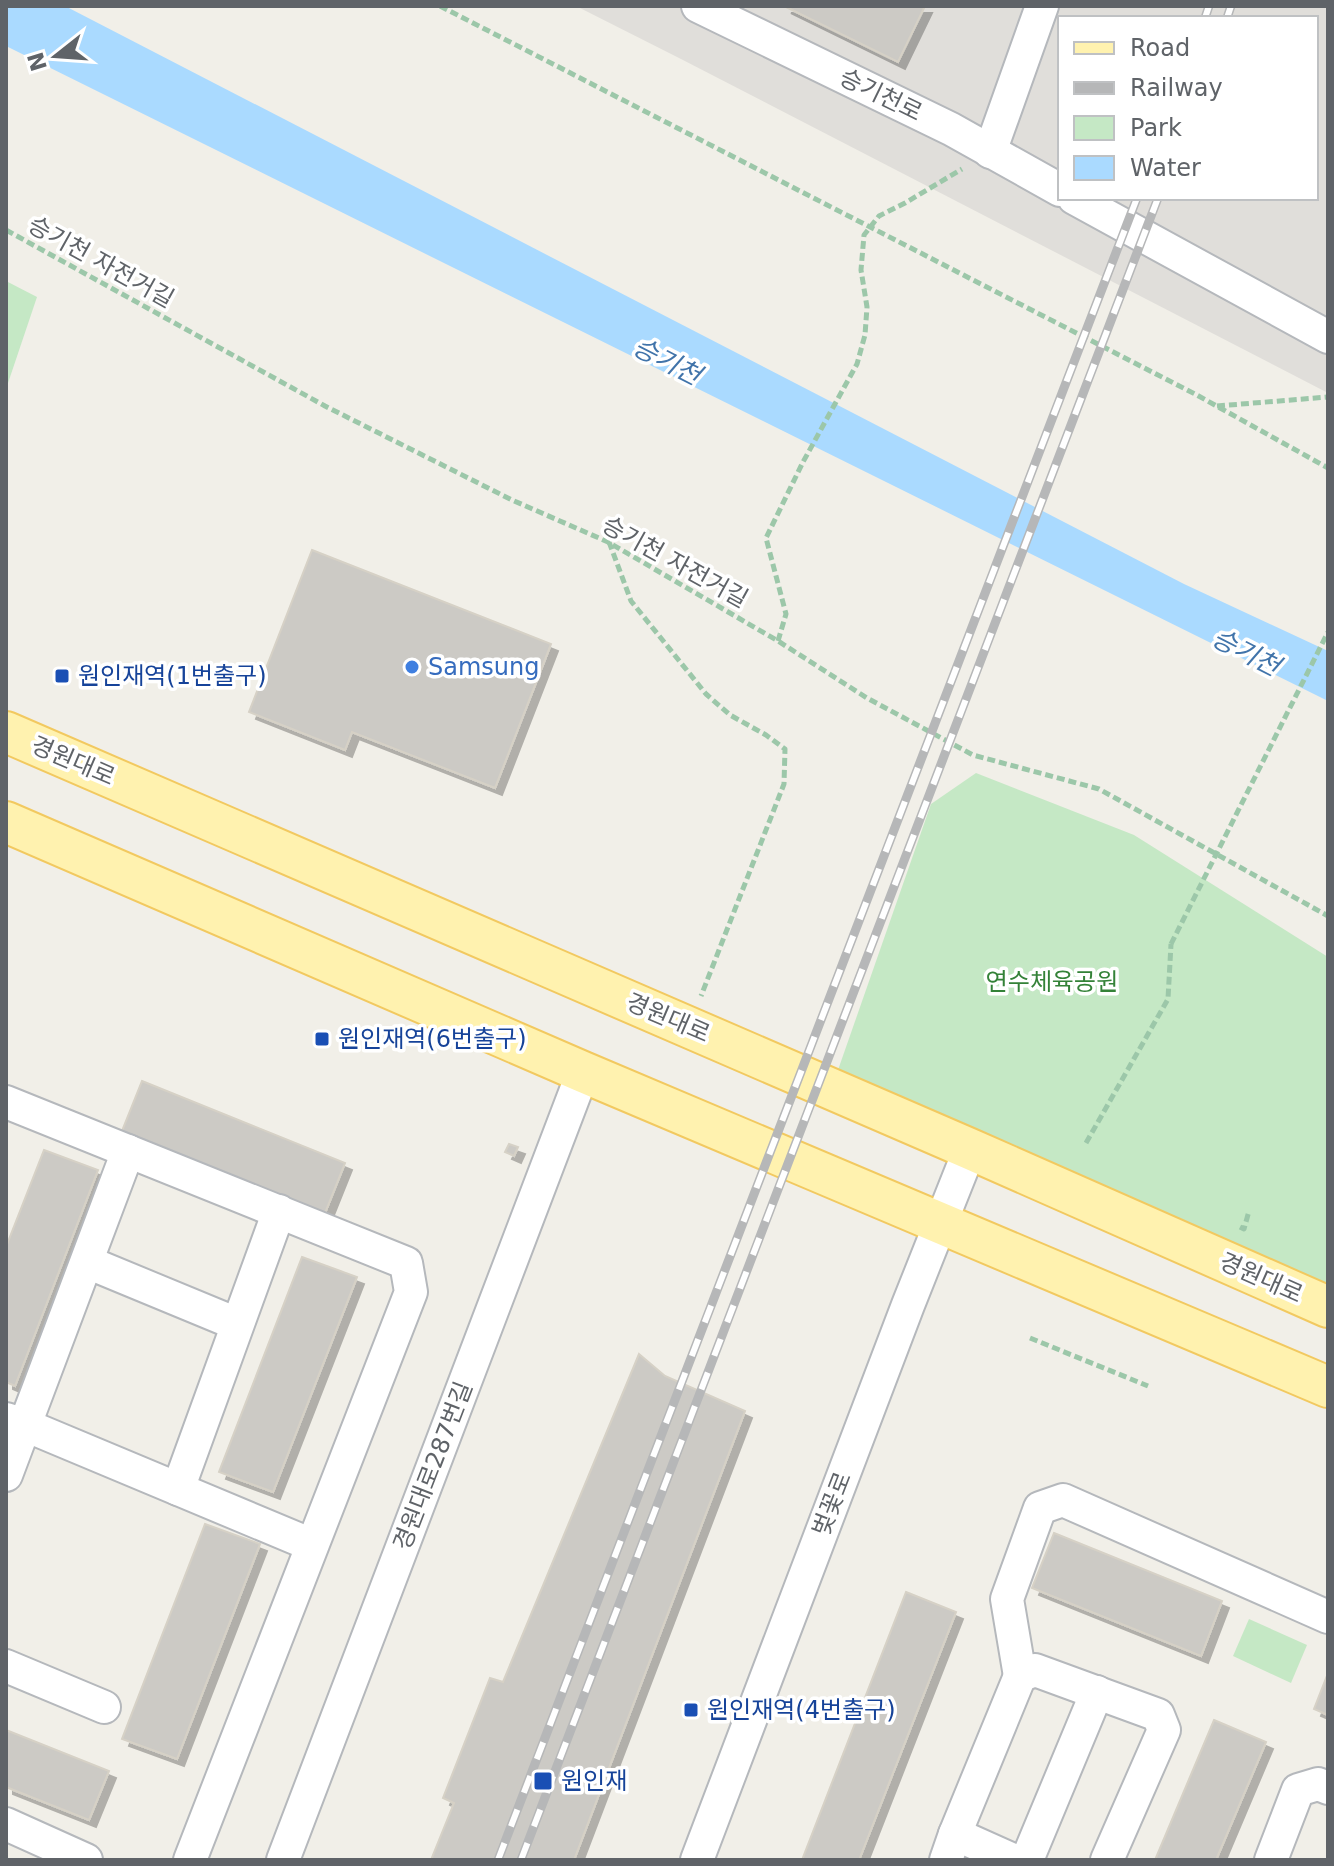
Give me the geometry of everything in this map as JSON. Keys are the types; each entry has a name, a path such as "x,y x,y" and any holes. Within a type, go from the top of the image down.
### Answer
{"main road":[{"name":"경원대로","path":"6,732 1328,1307"},
{"path":"6,822 583,1072 1328,1387"}],"street":[{"name":"승기천로","path":"698,6 951,129 1058,189"},
{"path":"990,152 1042,6"},
{"path":"1078,200 1328,337"},
{"name":"경원대로287번길","path":"283,1860 583,1072"},
{"path":"6,1102 406,1263 411,1292 190,1860"},
{"name":"벚꽃로","path":"697,1860 970,1149"},
{"path":"6,1475 15,1422 87,1262 128,1151"},
{"path":"178,1489 279,1211"},
{"path":"87,1262 237,1324"},
{"path":"15,1422 312,1545"},
{"path":"1013,1860 951,1847 1020,1676 1007,1599 1040,1508 1063,1500 1328,1617"},
{"path":"6,1666 104,1707"},
{"path":"1020,1676 1035,1670 1158,1715 1164,1730 1107,1860"},
{"path":"1027,1860 1097,1692"},
{"path":"1271,1860 1298,1790 1318,1784 1328,1788"},
{"path":"6,1824 86,1860"}],"path":[{"path":"440,6 1216,406 1328,468"},
{"path":"778,641 786,614 766,538 803,462 857,364 865,335 867,307 861,270 864,235 879,216 990,152"},
{"name":"승기천 자전거길","path":"6,230 325,406 512,500 608,542 778,641 867,698 973,755 1099,789 1328,916"},
{"path":"1216,406 1328,397"},
{"path":"608,542 631,601 706,694 730,715 785,749 784,784 689,1027"},
{"path":"1086,1143 1168,999 1171,944 1328,632"},
{"path":"1230,1223 1244,1229 1249,1211"},
{"path":"1030,1338 1148,1386"}],"shaded area":[{"path":"576,6 1328,6 1328,393 681,59"}],"green space":[{"path":"6,281 37,297 6,389"},
{"name":"연수체육공원","path":"976,773 1134,835 1328,957 1328,1286 838,1070 931,804"},
{"path":"1249,1619 1307,1645 1291,1683 1233,1656"}],"water":[{"name":"승기천","path":"6,6 65,6 1184,584 1328,651 1328,701 6,46"}],"building":[{"path":"784,6 925,6 898,62"},
{"path":"312,550 551,644 495,788 352,732 345,750 249,712"},
{"path":"142,1081 345,1163 325,1213 122,1131"},
{"path":"509,1144 518,1147 514,1156 505,1152"},
{"path":"44,1150 98,1170 15,1386 6,1382 6,1247"},
{"path":"302,1257 357,1277 273,1492 219,1472"},
{"path":"639,1354 665,1376 745,1411 574,1860 431,1860 454,1803 443,1798 490,1678 503,1682"},
{"path":"205,1524 260,1544 177,1759 122,1739"},
{"path":"1054,1533 1222,1601 1201,1656 1032,1588"},
{"path":"906,1592 956,1612 859,1860 802,1860"},
{"path":"1328,1673 1328,1715 1314,1709"},
{"path":"1214,1720 1266,1742 1216,1860 1155,1860"},
{"path":"6,1730 109,1771 89,1820 6,1787"}],"railway":[{"path":"1206,16 1209,6"},
{"path":"1228,16 1231,6"},
{"path":"498,1860 1136,200"},
{"path":"521,1860 1157,200"}],"place":[{"name":"Samsung","path":"412,667"},
{"name":"원인재역(1번출구)","path":"62,676"},
{"name":"원인재역(6번출구)","path":"322,1039"},
{"name":"원인재역(4번출구)","path":"691,1710"},
{"name":"원인재","path":"543,1781"}]}
